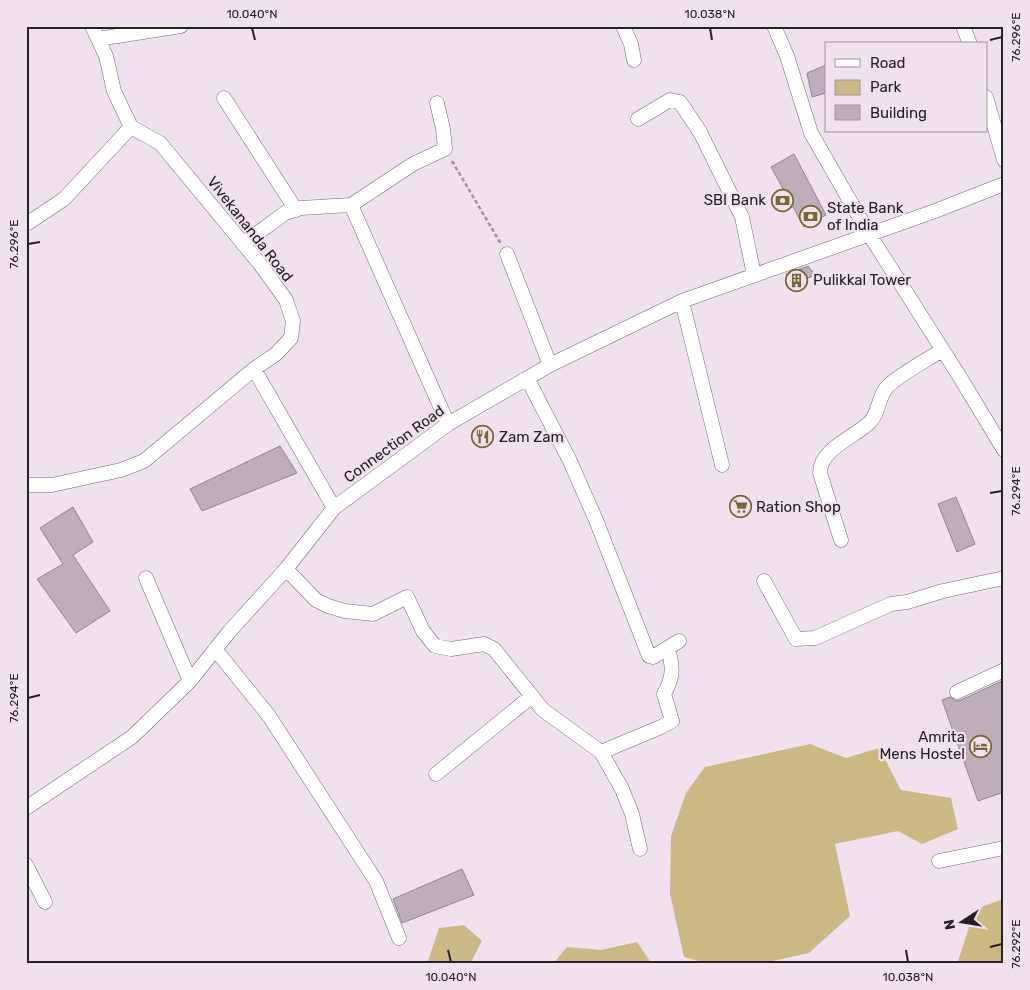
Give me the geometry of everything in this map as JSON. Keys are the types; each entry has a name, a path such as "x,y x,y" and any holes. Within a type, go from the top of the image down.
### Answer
{"street":[{"path":"28,223 64,199 131,126 114,90 106,56 95,33 181,26"},
{"path":"623,26 631,44 634,60"},
{"path":"774,26 787,56 811,133 869,234 1004,450"},
{"path":"963,26 969,42"},
{"path":"224,98 296,210"},
{"path":"638,119 670,100 680,102 700,132 742,217 754,275"},
{"path":"243,244 285,213 296,210 351,205 413,164 445,149 443,130 436,103"},
{"path":"988,105 1004,160"},
{"name":"Vivekananda Road","path":"26,485 52,485 121,470 144,461 254,369 276,354 291,338 293,321 286,300 243,244 160,143 131,126"},
{"name":"Connection Road","path":"26,808 132,737 190,681 214,649 286,569 334,508 448,424 550,365 682,301 1004,184"},
{"path":"351,205 448,424"},
{"path":"507,254 550,365"},
{"path":"682,301 722,465"},
{"path":"841,540 820,473 820,464 825,456 870,422 876,414 881,394 889,385 942,350"},
{"path":"254,369 334,508"},
{"path":"527,378 569,460 596,520 649,656 653,657 674,644 671,682 664,694 672,721 601,752"},
{"path":"286,569 316,600 328,606 373,614 407,597 423,631 435,646 451,649 484,644 494,649 544,710 601,752 622,789 632,814 640,849"},
{"path":"146,578 190,681"},
{"path":"764,581 796,639 815,638 891,604 907,602 943,591 1004,578"},
{"path":"214,649 269,716 376,881 399,938"},
{"path":"957,692 1004,670"},
{"path":"436,774 532,696"},
{"path":"940,861 1004,848"},
{"path":"26,865 45,902"}],"path":[{"path":"445,149 507,254"}],"green space":[{"path":"810,744 846,758 879,748 901,790 951,798 958,829 922,844 898,831 835,844 850,916 809,953 759,964 709,964 684,957 670,894 671,836 686,793 705,767"},
{"path":"1004,899 1004,964 957,964 975,909"},
{"path":"464,925 482,941 470,964 427,964 439,928"},
{"path":"637,942 652,964 553,964 567,947 601,950"}],"building":[{"path":"825,65 825,93 812,97 807,73"},
{"path":"794,154 826,215 804,227 771,167"},
{"name":"Pulikkal Tower","path":"808,266 815,275 792,285 786,274"},
{"path":"280,446 297,473 202,511 190,489"},
{"path":"956,497 975,544 957,552 938,504"},
{"path":"73,507 93,542 73,555 110,611 76,633 37,579 63,564 40,528"},
{"name":"Amrita Mens Hostel","path":"1004,680 1004,792 978,801 942,700 950,697 956,701 961,700"},
{"path":"462,869 474,895 402,923 393,899"}],"place":[{"name":"SBI Bank","path":"782,200"},
{"name":"State Bank of India","path":"811,217"},
{"name":"Pulikkal Tower","path":"797,280"},
{"name":"Zam Zam","path":"483,437"},
{"name":"Ration Shop","path":"740,507"},
{"name":"Amrita Mens Hostel","path":"981,746"}]}
